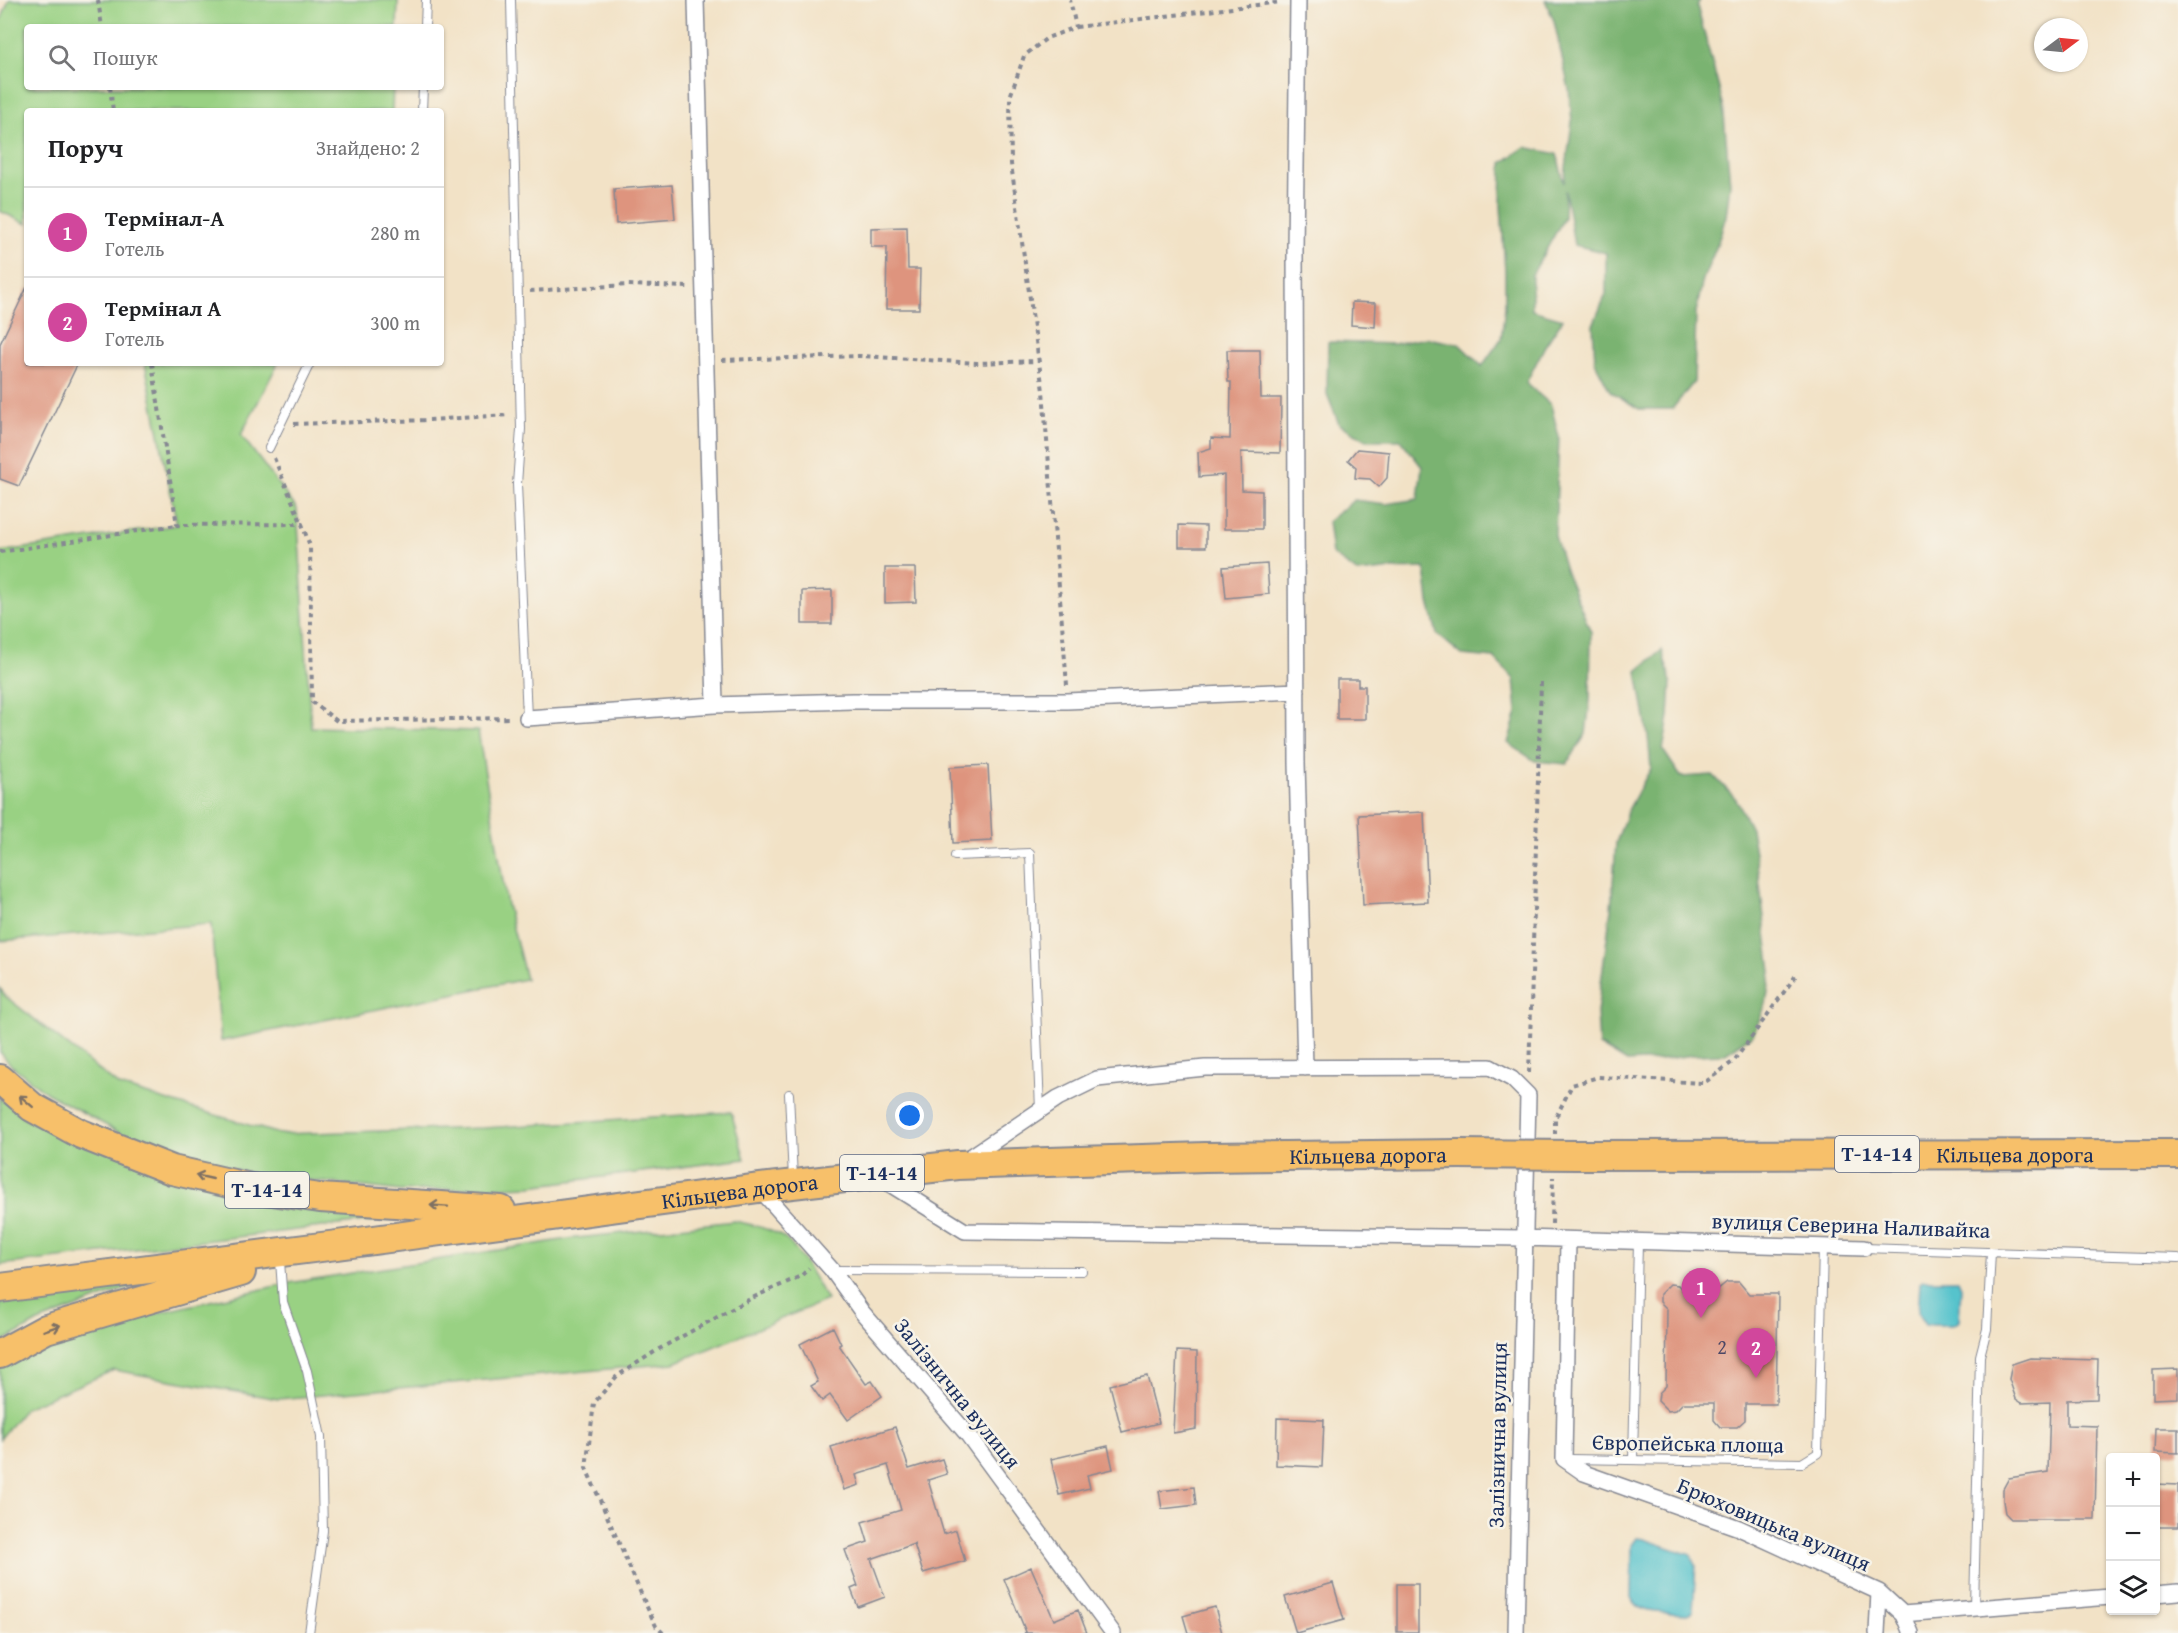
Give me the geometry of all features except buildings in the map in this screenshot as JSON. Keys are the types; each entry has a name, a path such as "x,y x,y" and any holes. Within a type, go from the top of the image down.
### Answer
{"highway":[{"name":"Т-14-14","path":"0,1078 32,1107 81,1134 172,1170 250,1188 320,1198 560,1214"},
{"name":"Кільцева дорога","path":"560,1214 958,1165 1205,1157 1459,1154 1566,1148 2178,1154"},
{"name":"Т-14-14","path":"0,1288 560,1214"},
{"name":"Т-14-14","path":"0,1354 46,1329 337,1245"}],"street":[{"path":"696,0 715,705"},
{"path":"1298,0 1295,250 1297,763 1305,1068"},
{"path":"526,718 715,705 853,701 1067,701 1297,691"},
{"path":"958,1165 1058,1098 1097,1079 1205,1068 1490,1066 1512,1079 1528,1095"},
{"name":"Залізнична вулиця","path":"1516,1633 1523,1238 1528,1095"},
{"name":"вулиця Северина Наливайка","path":"875,1174 965,1231 1523,1238 1863,1248"},
{"name":"Залізнична вулиця","path":"759,1188 832,1270 862,1312 968,1435 1113,1633"},
{"path":"1564,1459 1568,1240"},
{"name":"Брюховицька вулиця","path":"1564,1459 1584,1473 1739,1528 1879,1592 1903,1614"},
{"path":"1877,1633 1879,1592"},
{"path":"2160,1594 2178,1592"},
{"path":"1911,1633 1903,1614 2106,1598"}],"lane":[{"path":"425,24 426,0"},
{"path":"511,0 521,414 518,484 526,718"},
{"path":"422,108 423,90"},
{"path":"269,448 309,366"},
{"path":"955,856 1030,853 1040,1111"},
{"path":"789,1094 793,1184"},
{"path":"1634,1460 1638,1242"},
{"name":"Європейська площа","path":"1564,1459 1802,1463 1818,1453 1823,1247"},
{"name":"вулиця Северина Наливайка","path":"1863,1248 2178,1258"},
{"path":"1974,1608 1980,1356 1987,1329 1991,1252"},
{"path":"280,1261 283,1302 307,1371 321,1437 323,1531 309,1633"},
{"path":"832,1270 1082,1271"}],"path":[{"path":"98,0 102,24"},
{"path":"1070,0 1076,27"},
{"path":"1067,701 1043,391 1011,164 1010,97 1023,56 1047,38 1076,27 1298,0"},
{"path":"110,90 113,108"},
{"path":"518,291 627,285 703,287"},
{"path":"705,361 861,356 976,363 1039,361"},
{"path":"152,366 177,525"},
{"path":"280,424 429,420 521,414"},
{"path":"269,448 310,546 312,702 336,721 526,718"},
{"path":"0,552 177,525 302,524"},
{"path":"1528,1095 1541,682"},
{"path":"1566,1148 1555,1119 1572,1085 1598,1077 1704,1083 1734,1061 1797,974"},
{"path":"1551,1239 1553,1174"},
{"path":"663,1633 656,1626 645,1605 586,1468 594,1403 617,1376 694,1329 752,1298 801,1276 820,1257"}],"green space":[{"path":"9,0 398,0 397,24 24,24 24,90 393,90 392,108 24,108 24,223 0,211 0,23"},
{"path":"1545,0 1700,0 1697,6 1723,104 1730,184 1726,216 1703,279 1696,312 1694,382 1672,409 1639,409 1610,391 1595,362 1593,325 1606,294 1606,253 1574,245 1565,190 1564,218 1532,275 1532,310 1563,319 1545,346 1526,383 1551,405 1559,437 1555,536 1565,570 1591,632 1590,700 1586,734 1567,764 1535,761 1508,743 1517,712 1514,679 1494,658 1462,655 1437,634 1429,602 1425,568 1358,573 1332,554 1328,521 1354,500 1386,504 1418,499 1422,467 1401,440 1367,440 1339,424 1327,394 1328,342 1394,344 1426,338 1459,344 1482,366 1501,339 1505,307 1501,205 1502,163 1525,147 1557,154 1564,183 1572,122 1569,89 1554,21"},
{"path":"146,366 276,366 241,435 297,509 311,727 478,731 507,905 526,979 221,1041 211,924 0,941 0,552 177,525"},
{"path":"1662,650 1671,682 1669,716 1663,750 1681,777 1713,775 1736,799 1751,829 1771,972 1766,1004 1753,1035 1724,1054 1627,1062 1599,1045 1597,1012 1611,909 1616,843 1627,812 1651,768 1637,671"},
{"path":"0,988 5,996 119,1086 279,1134 484,1128 731,1112 745,1159 530,1186 401,1191 254,1174 185,1157 135,1141 47,1093 11,1065 0,1052"},
{"path":"0,1098 32,1123 415,1216 0,1265"},
{"path":"735,1221 767,1229 790,1243 802,1258 827,1300 674,1363 278,1399 114,1370 25,1408 0,1439 0,1368 25,1353 96,1327 289,1283 568,1239"},
{"path":"144,1282 38,1322 0,1343 0,1304"}],"water":[{"path":"1923,1280 1958,1280 1961,1287 1959,1321 1953,1325 1925,1325 1918,1314 1920,1283"},
{"path":"1637,1538 1691,1555 1696,1564 1693,1611 1687,1614 1654,1612 1634,1603 1631,1597 1632,1545"}],"place":[{"name":"Термінал-А","path":"1701,1318"},
{"name":"Термінал А","path":"1756,1378"}]}
